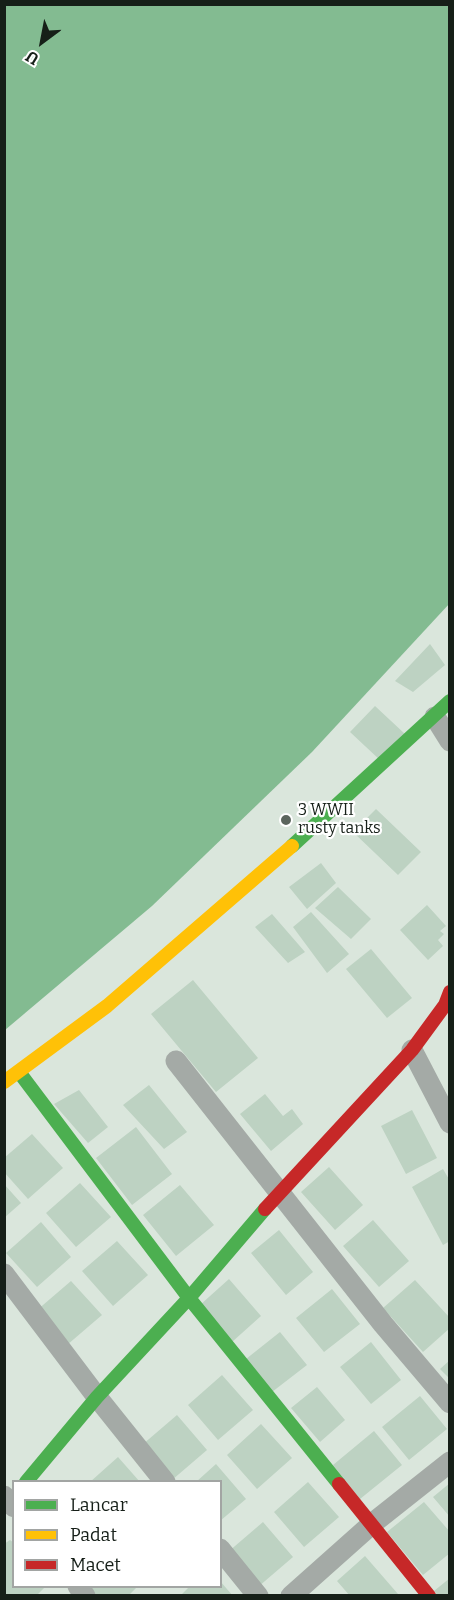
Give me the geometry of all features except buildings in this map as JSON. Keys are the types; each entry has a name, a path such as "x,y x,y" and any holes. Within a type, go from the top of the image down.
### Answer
{"street":[{"path":"4,1082 107,1006 306,833 450,701"},
{"path":"435,717 450,741"},
{"path":"28,1480 97,1397 412,1050 445,1005 450,992"},
{"path":"412,1050 450,1123"},
{"path":"176,1061 383,1324 450,1402"},
{"path":"19,1072 189,1298 373,1523 429,1596"},
{"path":"4,1274 163,1480"},
{"path":"291,1596 373,1523 450,1462"},
{"path":"222,1551 258,1596"}],"shaded area":[{"path":"5,4 449,5 450,603 312,752 152,906 5,1030"}],"traffic: fast":[{"path":"292,846 450,701"},
{"path":"19,1072 189,1298 339,1484"},
{"path":"28,1480 97,1397 189,1298 265,1209"}],"traffic: slow":[{"path":"4,1082 107,1006 292,846"}],"traffic: jam":[{"path":"265,1209 412,1050 445,1005 450,992"},
{"path":"339,1484 429,1596"}],"place":[{"name":"3 WWII rusty tanks","path":"286,820"}]}
